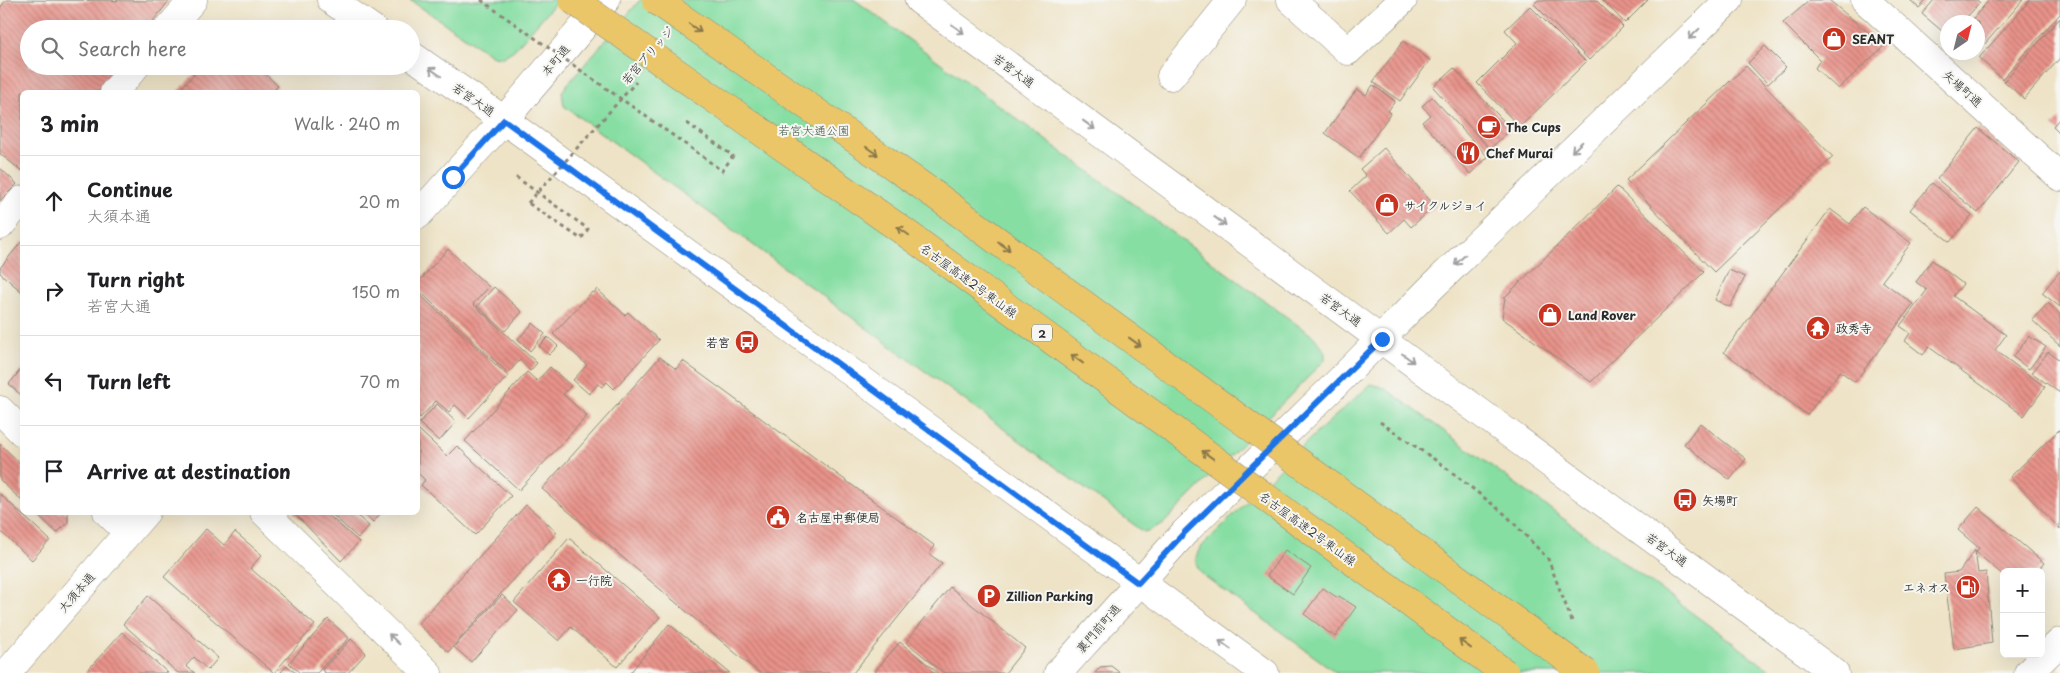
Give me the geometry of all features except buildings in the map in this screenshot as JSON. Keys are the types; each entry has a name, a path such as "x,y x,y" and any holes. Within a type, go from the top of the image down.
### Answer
{"highway":[{"name":"名古屋高速2号東山線","path":"573,0 906,233 1505,673"},
{"path":"656,0 935,195 1586,673"}],"street":[{"path":"176,20 193,0"},
{"path":"332,0 360,20"},
{"name":"本町通","path":"504,120 606,0"},
{"name":"若宮大通","path":"919,0 1835,673"},
{"path":"1171,76 1232,0"},
{"path":"1294,1 1348,51 1402,0"},
{"name":"裏門前町通","path":"1058,673 1185,532 1382,339 1437,282 1729,0"},
{"name":"矢場町通","path":"1866,0 2060,177"},
{"name":"若宮大通","path":"420,61 504,120 1138,583 1265,673"},
{"path":"116,90 128,75"},
{"path":"420,213 504,120"},
{"path":"0,226 20,202"},
{"path":"0,410 20,430"},
{"path":"110,515 128,532"},
{"name":"大須本通","path":"7,673 143,515"},
{"path":"267,515 428,673"},
{"path":"2028,673 2060,642"}],"path":[{"name":"若宮ブリッジ","path":"481,0 722,171 733,156 687,123"},
{"name":"若宮ブリッジ","path":"516,177 588,229 580,240 528,203 621,99 639,78"},
{"path":"1380,422 1444,466 1506,515 1548,559 1558,589 1574,626"}],"green space":[{"path":"410,0 558,0 514,50 503,57 493,56"},
{"name":"若宮大通公園","path":"640,0 855,0 1314,337 1325,351 1325,360 1164,523 1144,532 564,106 562,92 566,86"},
{"path":"1371,384 1385,388 1774,673 1337,673 1203,575 1198,568 1196,558 1201,547 1313,436"}],"place":[{"name":"SEANT","path":"1834,39"},
{"name":"The Cups","path":"1489,127"},
{"name":"Chef Murai","path":"1468,153"},
{"name":"サイクルジョイ","path":"1387,205"},
{"name":"Land Rover","path":"1550,315"},
{"name":"政秀寺","path":"1818,328"},
{"name":"若宮","path":"747,342"},
{"name":"矢場町","path":"1685,500"},
{"name":"名古屋中郵便局","path":"778,517"},
{"name":"一行院","path":"559,580"},
{"name":"エネオス","path":"1968,587"},
{"name":"Zillion Parking","path":"989,596"}],"route":[{"path":"453,177 504,120 1138,583 1185,532 1382,339"}]}
